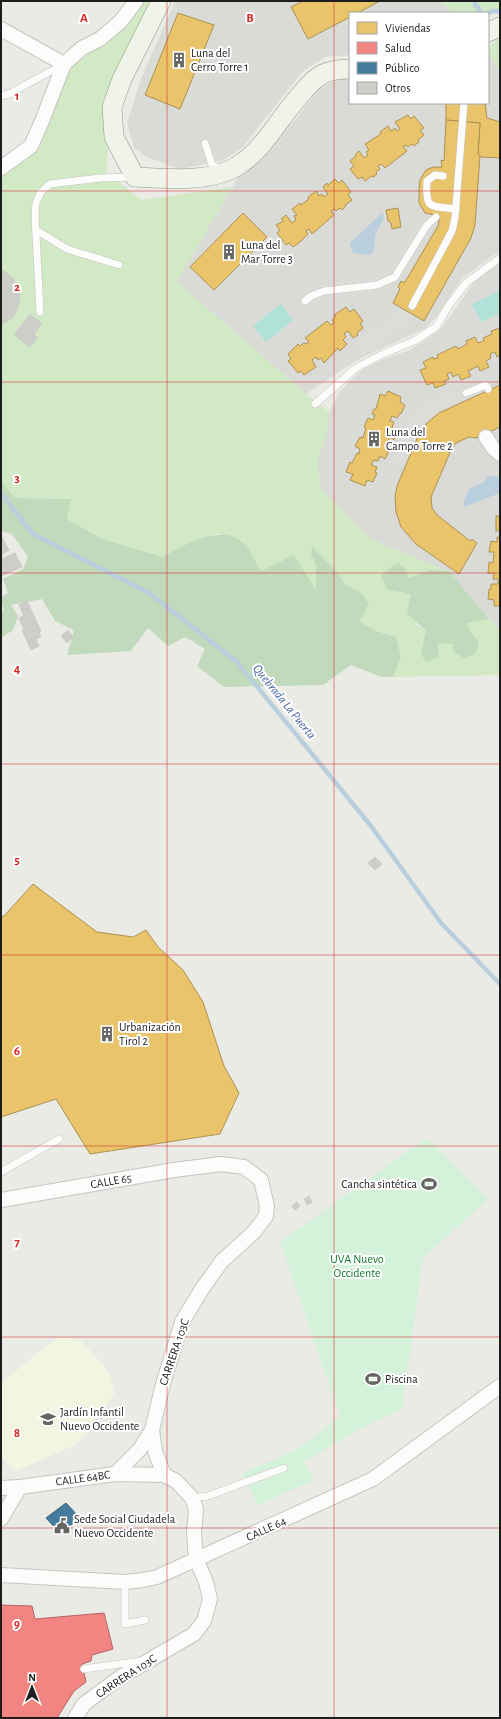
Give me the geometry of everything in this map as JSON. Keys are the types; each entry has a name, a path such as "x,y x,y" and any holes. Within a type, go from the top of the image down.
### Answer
{"street":[{"path":"1,168 31,146 64,64 82,48 100,39 121,21 136,1"},
{"path":"161,1 122,79 112,107 114,137 135,178 194,178 226,172 251,156 310,84 323,74 341,69 349,69"},
{"path":"489,32 500,27"},
{"path":"1,29 64,64"},
{"path":"486,437 493,448 500,454"},
{"name":"CALLE 65","path":"1,1200 166,1171 221,1164"},
{"name":"CARRERA 103C","path":"152,1430 163,1384 182,1322 202,1289 222,1261 254,1232 266,1216 267,1206 261,1180 244,1167 221,1164"},
{"name":"CALLE 64","path":"1,1574 124,1582 157,1577 373,1479 500,1386"},
{"path":"115,1474 140,1449 152,1430"},
{"path":"152,1430 155,1452 164,1475 176,1481 192,1498"},
{"name":"CALLE 64BC","path":"1,1488 20,1487 115,1474 164,1475"},
{"path":"1,1519 20,1487"},
{"name":"CARRERA 103C","path":"75,1718 84,1704 119,1678 194,1634 204,1620 210,1599 206,1582 196,1559 194,1533 196,1509 192,1498"}],"lane":[{"path":"1,96 9,94 64,64"},
{"path":"412,306 452,231 456,209 464,104"},
{"path":"205,143 212,165 226,172"},
{"path":"443,176 435,175 427,181 426,197 428,203 434,206 456,209"},
{"path":"40,312 36,203 41,192 50,184 100,178 135,178"},
{"path":"305,301 311,296 324,292 377,285 395,277 426,225 436,217"},
{"path":"36,230 67,249 119,264"},
{"path":"315,404 356,368 416,340 436,327 449,305 466,283 500,258"},
{"path":"466,393 486,385 488,389"},
{"path":"1,1172 59,1139"},
{"path":"192,1498 208,1496 284,1468"},
{"path":"124,1582 125,1624 145,1620"},
{"path":"84,1669 149,1660"}],"shaded area":[{"path":"175,1 441,1 452,12 349,12 349,55 325,57 302,72 242,148 222,161 180,169 149,158 134,148 127,123 141,79"},
{"path":"489,54 500,71 500,251 462,278 440,312 426,328 357,360 306,394 177,282 238,177 273,148 319,89 341,78 349,78 349,104 489,104"},
{"path":"382,213 384,218 376,233 375,248 372,253 370,255 353,253 350,245 351,242"},
{"path":"421,222 434,227 403,280 379,291 324,298 308,307 299,296 312,287 319,285 377,277 392,270"},
{"path":"500,264 500,632 449,571 386,546 367,536 321,489 317,462 327,434 329,412 341,390 362,370 379,361 410,350 441,329 477,278"},
{"path":"500,291 500,313 481,322 472,304"},
{"path":"281,304 293,320 266,342 253,326"},
{"path":"400,309 415,317 363,355 354,344"},
{"path":"452,390 457,402 442,409 427,420 402,468 393,464 391,461 416,408"},
{"path":"488,476 500,477 500,493 464,507 463,504 469,489 484,482"},
{"name":"Jardín Infantil Nuevo Occidente","path":"58,1337 81,1340 110,1374 114,1394 77,1444 16,1471 1,1457 1,1383"}],"green space":[{"path":"144,1 154,1 105,119 108,150 106,172 141,200 232,187 177,282 306,394 329,412 327,434 317,462 321,489 367,536 386,546 449,571 429,570 408,578 405,568 400,593 412,593 417,625 426,631 421,654 438,643 479,642 470,631 466,623 489,619 500,632 500,675 393,677 401,657 396,637 376,631 360,620 360,592 345,584 337,572 311,554 316,565 316,590 312,584 261,571 246,546 218,533 186,544 163,557 102,539 67,519 71,499 15,498 1,481 1,174 40,148 68,68 117,34"},
{"path":"441,1 500,1 500,10 494,9 489,12 452,12"},
{"path":"500,38 500,71 489,54 489,46"},
{"path":"1,481 15,498 71,499 67,519 102,539 163,557 194,541 217,535 228,535 238,539 247,547 261,571 294,555 316,590 316,565 311,554 312,547 337,572 345,584 360,592 369,603 360,621 376,631 396,637 401,657 393,677 381,677 351,665 323,685 224,687 197,666 205,649 185,637 168,646 148,628 131,651 67,655 74,630 55,621 42,599 11,605 18,616 13,630 1,638 1,613 4,609 1,603 1,597 8,593 3,579 23,569 28,557 12,534 1,531"},
{"path":"398,563 405,568 409,578 429,570 449,571 489,619 467,623 470,631 479,642 475,654 464,658 453,651 453,644 438,643 439,657 426,662 421,654 426,631 407,613 411,594 388,590 381,576 388,569"},
{"name":"UVA Nuevo Occidente","path":"427,1138 488,1199 423,1258 402,1409 359,1429 304,1462 314,1480 258,1505 242,1474 300,1448 340,1416 280,1242"}],"building: Viviendas":[{"path":"303,1 380,1 360,12 349,12 349,18 308,39 291,7"},
{"name":"Luna del Cerro Torre 1","path":"178,13 214,25 180,109 145,95"},
{"path":"446,104 485,104 487,118 500,122 500,158 481,157 478,154 480,123 446,120"},
{"path":"408,115 411,119 414,116 424,128 420,130 424,135 418,140 419,142 414,146 412,144 408,147 406,145 403,146 407,151 385,168 381,164 378,166 380,169 376,172 377,174 374,177 372,176 365,181 362,177 358,179 350,169 354,166 350,161 359,151 364,158 368,155 366,152 369,150 365,144 381,134 380,132 388,126 391,131 395,128 397,131 400,129 395,122"},
{"path":"446,120 480,123 478,154 480,156 475,225 471,238 424,321 393,303 400,289 398,287 401,281 404,283 438,226 440,216 425,213 419,203 419,190 420,180 426,170 433,167 442,167 441,160 444,161"},
{"path":"335,179 339,183 342,180 351,192 348,195 352,200 345,205 346,206 342,210 340,208 336,211 334,209 331,211 334,215 312,234 309,229 306,231 308,234 293,247 289,243 286,245 277,233 280,230 276,225 284,221 281,219 286,215 292,223 296,220 294,216 297,215 292,209 309,199 308,197 316,191 319,196 322,194 324,197 328,194 323,187"},
{"path":"398,208 401,227 392,229 391,223 388,221 386,210"},
{"name":"Luna del Mar Torre 3","path":"243,213 267,237 214,290 190,267"},
{"path":"346,307 350,312 354,309 363,321 360,323 363,328 357,333 358,335 353,338 348,331 344,334 346,337 343,340 347,344 340,351 338,348 324,363 321,358 318,360 316,357 312,360 316,367 304,375 301,371 298,373 288,361 291,359 288,354 298,344 300,346 309,342 305,338 327,321 331,325 334,323 332,320 336,316 334,315"},
{"path":"500,328 500,356 497,357 495,352 490,354 491,358 486,361 489,367 480,371 478,366 468,371 471,376 461,380 458,374 453,377 451,372 447,374 449,379 444,381 446,384 435,388 433,383 427,385 420,370 426,368 423,362 433,357 434,359 438,358 437,355 456,346 458,349 467,344 466,341 475,337 478,343 484,341 483,338 492,334 491,331"},
{"path":"500,385 500,427 476,438 469,437 456,443 452,448 431,497 432,508 437,515 470,541 472,539 477,543 459,574 416,544 401,527 396,512 395,496 397,486 419,434 427,423 439,413"},
{"name":"Luna del Campo Torre 2","path":"388,391 401,397 400,402 405,405 401,414 400,413 397,418 392,416 390,421 394,422 392,428 397,430 394,440 390,437 385,447 390,449 385,459 380,456 378,461 374,460 371,465 377,467 375,472 377,473 373,482 367,480 365,486 350,480 353,474 346,472 350,462 352,463 357,453 359,454 360,449 355,446 360,437 363,438 366,428 364,427 368,418 373,420 375,415 372,414 374,409 376,409 380,394 385,396"},
{"path":"496,516 500,516 500,531 496,531"},
{"path":"497,537 500,537 500,606 494,606 494,600 488,599 489,589 491,589 491,584 498,584 498,579 493,579 494,573 488,573 489,562 493,563 494,552 489,552 491,541 497,542"},
{"name":"Urbanización Tirol 2","path":"33,884 97,932 133,937 146,930 158,947 183,970 203,1002 224,1066 239,1093 220,1134 90,1154 56,1099 1,1117 1,917 4,916"}],"building: Salud":[{"path":"1,1605 32,1606 35,1619 104,1613 113,1649 92,1655 91,1661 82,1664 86,1682 74,1691 57,1718 1,1718"}],"building: Público":[{"name":"Sede Social Ciudadela Nuevo Occidente","path":"66,1503 80,1518 60,1533 46,1518"}],"building: Otros":[{"path":"1,269 13,278 18,287 20,297 18,308 13,317 1,325"},
{"path":"30,314 42,324 34,334 38,338 30,347 14,335"},
{"path":"1,536 9,550 1,555"},
{"path":"15,553 22,567 1,576 1,559"},
{"path":"27,601 41,631 39,632 41,637 36,639 39,646 31,650 22,630 24,630 19,618 24,616 19,605"},
{"path":"68,630 73,637 67,643 61,636"},
{"path":"375,857 382,864 375,870 368,863"},
{"path":"309,1196 312,1202 307,1205 304,1199"},
{"path":"297,1202 300,1206 295,1210 292,1206"}],"waterway":[{"path":"475,1 475,6 478,7 480,12"},
{"path":"489,13 500,11"},
{"name":"Quebrada La Puerta","path":"1,493 33,534 149,593 237,662 371,826 441,923 500,984"}],"place":[{"name":"Luna del Cerro Torre 1","path":"179,60"},
{"name":"Luna del Mar Torre 3","path":"229,252"},
{"name":"Luna del Campo Torre 2","path":"374,439"},
{"name":"Urbanización Tirol 2","path":"107,1034"},
{"name":"Cancha sintética","path":"429,1184"},
{"name":"Piscina","path":"373,1379"},
{"name":"Jardín Infantil Nuevo Occidente","path":"48,1419"},
{"name":"Sede Social Ciudadela Nuevo Occidente","path":"62,1526"}]}
